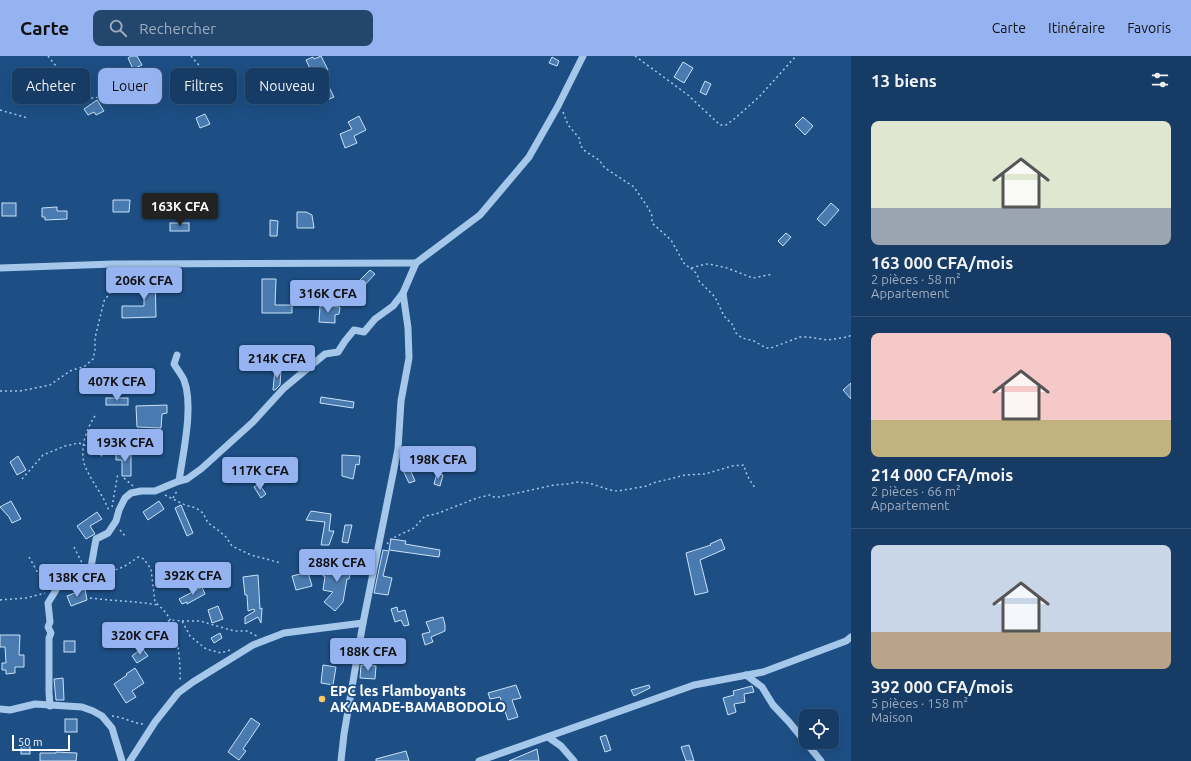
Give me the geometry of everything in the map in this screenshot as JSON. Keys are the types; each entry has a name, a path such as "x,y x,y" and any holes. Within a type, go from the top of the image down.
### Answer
{"street":[{"path":"87,574 91,566 96,538 108,534 116,521 119,510 126,498 131,493 138,491 155,491 187,479 201,469 253,422 284,388 325,354 338,352 354,330 364,332 375,319 394,306 403,293 416,263 480,215 529,157 558,106 583,56"},
{"path":"0,268 113,264 416,263"},
{"path":"341,761 344,734 363,623 398,449 401,401 410,358 408,328 403,293"},
{"path":"177,355 174,364 184,380 187,396 188,427 179,481"},
{"path":"50,706 48,692 51,633 48,627 50,622 48,603 54,591"},
{"path":"130,761 155,722 178,693 253,645 284,633 363,623"},
{"path":"479,761 694,685 763,672 846,641 851,637"},
{"path":"746,675 762,687 773,705 821,761"},
{"path":"0,710 10,710 35,704 82,707 102,716 112,728 122,761"},
{"path":"548,737 562,746 574,761"}],"path":[{"path":"48,56 56,66 68,97 77,100 98,97"},
{"path":"191,56 201,68"},
{"path":"635,56 688,95 720,126 726,125 759,97 796,56"},
{"path":"558,106 562,108 568,124 580,139 580,145 600,160 605,168 634,187 649,209 652,216 652,223 671,240 685,265 697,274 699,281 715,298 724,316 732,324 736,333 742,338 754,341 766,348 772,348 800,337 828,340 848,337 851,335"},
{"path":"0,110 28,118"},
{"path":"0,390 20,391 50,385 70,371 85,366 93,359 95,338 101,310 110,293 113,283 113,264"},
{"path":"691,268 706,264 714,265 727,268 753,278 773,274"},
{"path":"95,416 90,424 82,453 84,464 110,512 118,473"},
{"path":"22,479 43,455 66,446 79,443 94,449 103,457"},
{"path":"383,548 391,539 414,528 425,516 436,514 477,498 490,495 499,497 554,485 576,482 589,483 618,491 647,486 685,475 705,474 732,466 744,465 746,476 751,480 756,489"},
{"path":"124,478 138,491"},
{"path":"155,491 185,505 196,508 203,513 208,523 226,537 232,546 251,555 281,563"},
{"path":"116,521 120,530 125,536"},
{"path":"74,547 87,574"},
{"path":"29,556 38,573 54,591"},
{"path":"0,600 26,598 54,591 87,574 116,571 138,557 144,559 151,569 155,602 165,611 170,620 179,653 180,681 178,693"},
{"path":"90,598 133,601 158,605"},
{"path":"151,632 170,620 200,621 234,631 247,631 265,640"},
{"path":"182,621 190,636 206,649 221,653 236,649"},
{"path":"102,716 122,717 141,724 155,722"}],"building":[{"path":"131,56 137,56 142,65 133,68 128,58"},
{"path":"321,56 327,68 310,68 306,60 313,57 314,59"},
{"path":"552,57 559,61 557,66 549,63"},
{"path":"683,62 693,68 684,83 674,77"},
{"path":"705,81 711,84 706,95 700,92"},
{"path":"329,87 334,97 329,99"},
{"path":"97,100 98,104 104,111 96,115 94,112 88,115 84,109"},
{"path":"205,114 210,124 200,128 196,118"},
{"path":"359,116 366,130 354,136 357,143 345,148 340,134 352,129 348,122"},
{"path":"803,117 813,126 805,135 795,125"},
{"path":"113,200 130,200 129,212 113,212"},
{"path":"2,203 16,203 16,216 2,216"},
{"path":"831,203 839,210 825,226 817,219"},
{"path":"57,207 57,211 67,211 67,219 45,220 45,217 42,217 42,208"},
{"path":"297,212 306,212 312,215 314,228 297,228"},
{"path":"270,220 278,221 277,236 270,236"},
{"path":"170,223 189,223 189,231 170,231"},
{"path":"786,233 791,237 783,246 778,241"},
{"path":"370,270 375,274 362,288 357,283"},
{"path":"144,273 155,273 156,317 122,318 122,306 144,306"},
{"path":"262,279 276,279 275,305 292,305 292,313 262,313"},
{"path":"320,306 340,307 339,314 335,315 335,323 319,322"},
{"path":"275,369 281,370 280,385 273,390"},
{"path":"851,383 851,399 843,390"},
{"path":"321,397 354,402 353,408 320,403"},
{"path":"106,398 128,398 128,405 106,405"},
{"path":"167,405 167,413 162,414 161,428 137,427 136,406"},
{"path":"131,453 131,476 122,476 122,460 116,460 116,454"},
{"path":"342,455 360,456 359,465 356,464 353,479 342,476"},
{"path":"18,456 26,470 17,475 10,462"},
{"path":"406,460 415,481 409,483 400,464"},
{"path":"437,473 443,475 440,486 434,484"},
{"path":"259,484 266,494 261,498 254,487"},
{"path":"11,501 21,519 12,523 0,507"},
{"path":"159,501 164,509 148,520 143,512"},
{"path":"181,505 193,533 187,536 175,508"},
{"path":"311,511 331,514 329,531 334,531 329,545 321,545 325,522 306,520"},
{"path":"97,512 102,519 90,526 95,534 86,539 77,526"},
{"path":"345,525 352,525 348,543 342,542"},
{"path":"391,539 406,541 405,544 440,550 439,557 389,550"},
{"path":"721,539 725,549 700,560 708,592 695,595 686,553 711,545 710,544"},
{"path":"383,550 389,551 383,576 392,578 388,595 374,593"},
{"path":"341,559 351,561 351,571 349,579 347,579 343,602 335,611 324,602 333,592 323,590 325,576 323,576 324,567 340,569"},
{"path":"308,572 312,586 296,590 292,576"},
{"path":"258,575 260,609 262,608 261,623 258,617 245,624 245,617 255,611 254,609 248,611 247,595 245,595 243,577"},
{"path":"202,587 205,594 187,604 187,602 182,604 179,599"},
{"path":"85,589 87,600 71,606 67,596"},
{"path":"218,606 223,619 212,623 208,610"},
{"path":"397,607 398,612 405,610 409,625 404,626 401,620 395,622 391,609"},
{"path":"443,617 445,631 431,637 433,642 425,645 422,634 430,632 426,622"},
{"path":"220,633 222,638 214,643 211,638"},
{"path":"0,635 20,635 19,655 24,655 24,667 15,667 15,673 6,674 6,670 2,670 2,663 6,663 5,647 0,647"},
{"path":"64,641 75,641 75,652 64,652"},
{"path":"142,648 148,656 137,663 132,656"},
{"path":"323,665 336,667 333,685 321,683"},
{"path":"361,665 376,666 375,679 360,678"},
{"path":"135,668 144,683 132,691 136,697 126,703 114,684"},
{"path":"63,678 64,700 56,700 54,679"},
{"path":"516,685 521,698 512,700 518,717 508,720 500,697 490,699 488,693"},
{"path":"649,685 650,688 634,696 631,690"},
{"path":"752,686 754,692 744,694 745,702 734,704 736,712 728,715 723,698 734,695 733,691"},
{"path":"251,718 260,724 243,749 246,751 239,760 228,752"},
{"path":"65,719 77,719 77,732 65,732"},
{"path":"606,735 611,750 605,752 600,737"},
{"path":"689,745 694,761 686,761 681,747"},
{"path":"21,746 30,746 30,754 21,754"},
{"path":"537,749 539,761 509,761"},
{"path":"406,751 409,761 376,761 376,759"},
{"path":"40,753 77,753 76,761 40,761"}],"place":[{"name":"EPC les Flamboyants AKAMADE-BAMABODOLO","path":"322,699"}]}
